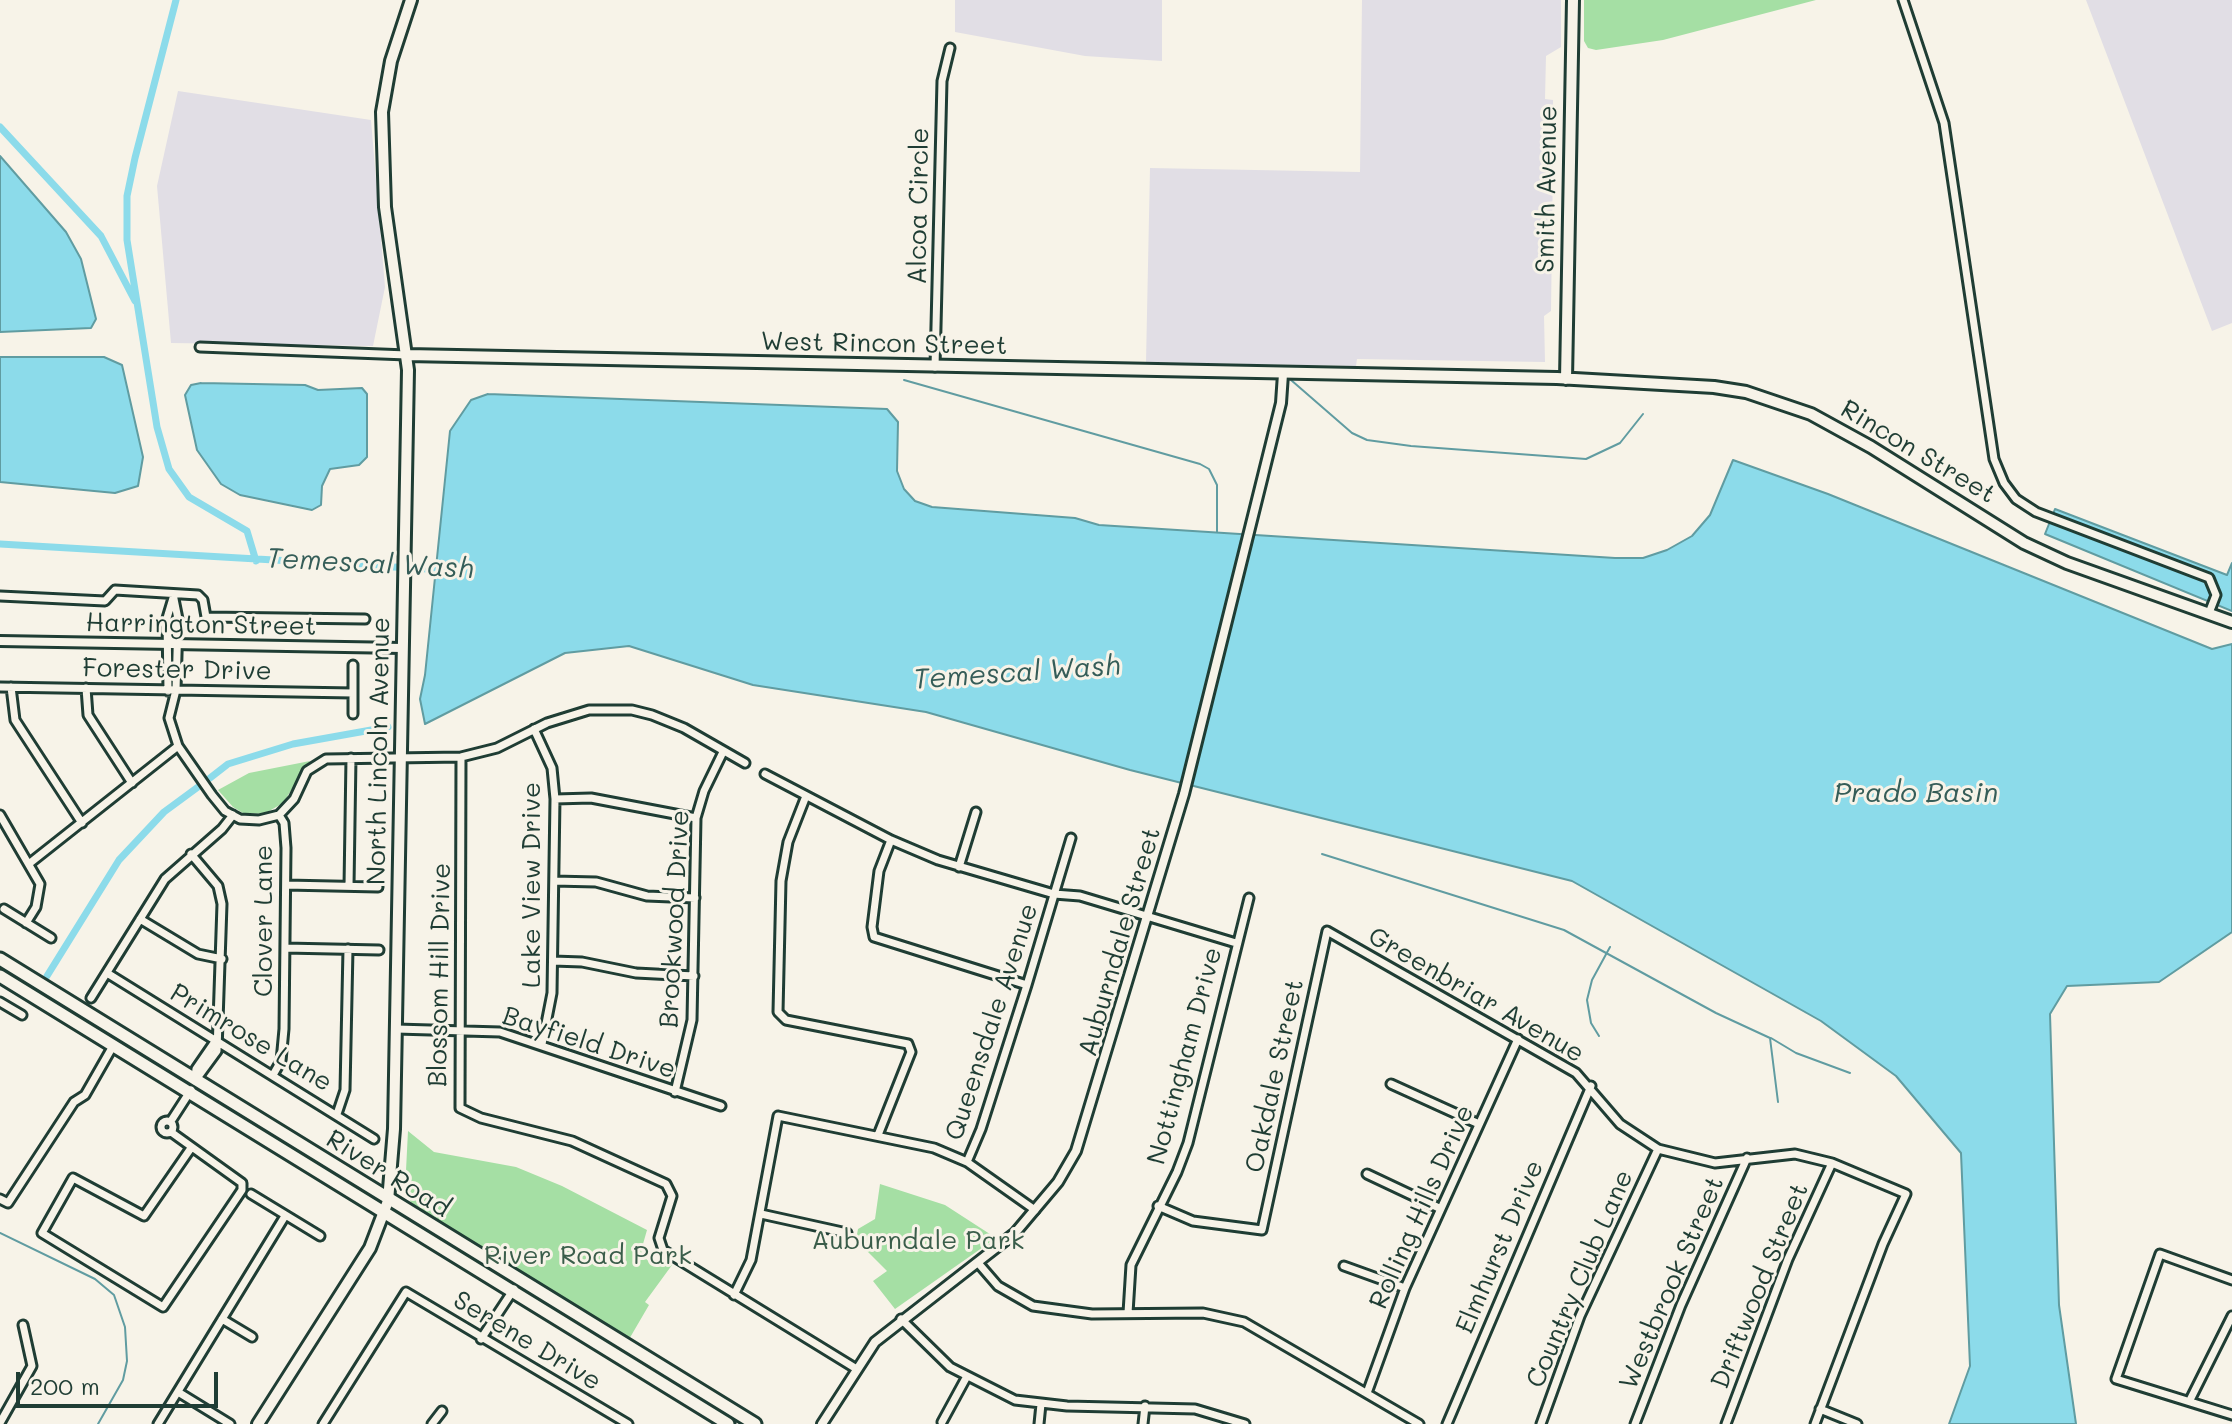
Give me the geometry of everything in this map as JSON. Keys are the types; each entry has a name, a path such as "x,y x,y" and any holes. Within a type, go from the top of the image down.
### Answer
{"main road":[{"name":"North Lincoln Avenue","path":"258,1424 370,1248 388,1201 396,1029 407,355 385,207 382,126 391,61 411,0"},
{"name":"Smith Avenue","path":"1566,379 1573,0"},
{"name":"West Rincon Street","path":"407,355 1566,379"},
{"name":"Rincon Street","path":"1566,379 1702,385 1782,403 1841,428 2024,543 2067,563 2232,622"},
{"name":"River Road","path":"0,959 388,1201 755,1424"},
{"name":"River Road","path":"0,976 510,1293 728,1424"}],"street":[{"path":"1903,0 1944,123 1994,459 2004,483 2016,499 2036,512 2209,578 2216,595 2209,613"},
{"name":"Alcoa Circle","path":"935,367 942,81 950,48"},
{"name":"West Rincon Street","path":"200,347 407,355"},
{"name":"Auburndale Street","path":"822,1424 855,1368 875,1342 901,1319 979,1264 1035,1210 1065,1172 1081,1140 1149,916 1264,473 1281,403 1283,374"},
{"path":"0,596 105,601 115,590 173,596 198,595 203,600 206,617 365,619"},
{"path":"173,596 167,618 172,645 169,718 178,746 215,798 233,815 259,820 279,815 294,799 307,771 326,759 461,757 497,748 534,729 589,710 632,710 684,728 745,763"},
{"name":"Harrington Street","path":"0,641 402,648"},
{"path":"353,665 353,714"},
{"name":"Forester Drive","path":"0,687 353,693"},
{"path":"11,687 15,720 82,823"},
{"path":"86,688 88,715 132,783"},
{"name":"Lake View Drive","path":"534,729 552,768 555,799 553,961 549,1024 542,1044"},
{"path":"30,863 178,746"},
{"name":"Brookwood Drive","path":"675,1092 692,1020 696,818 704,791 723,752"},
{"name":"Blossom Hill Drive","path":"461,757 459,1098 462,1111 572,1141 666,1184 672,1196 659,1238 663,1250 855,1368"},
{"path":"349,886 351,758"},
{"path":"765,774 891,840 959,867 1054,894 1080,896 1236,943"},
{"path":"806,796 788,842 781,881 778,1012 786,1020 908,1044 911,1052 878,1135"},
{"path":"555,799 591,798 696,818"},
{"path":"959,867 976,812"},
{"path":"0,815 40,884 36,907 26,923"},
{"path":"91,998 165,879 233,815"},
{"name":"Clover Lane","path":"273,1075 283,1053 286,885 284,823 279,815"},
{"name":"Queensdale Avenue","path":"967,1162 981,1129 1071,838"},
{"path":"891,840 877,879 872,927 874,937 1027,985"},
{"path":"191,854 218,886 222,904 221,1016 214,1056 171,1121 174,1126 171,1132 242,1183 242,1190 163,1307 42,1233 73,1178 144,1216 191,1148"},
{"path":"554,881 596,882 647,896 695,898"},
{"path":"286,885 378,887"},
{"name":"Nottingham Drive","path":"1128,1313 1131,1265 1188,1143 1249,898"},
{"path":"4,909 51,938"},
{"path":"140,919 198,954 222,959"},
{"name":"Greenbriar Avenue","path":"1327,931 1576,1073 1591,1086 1628,1131 1658,1149 1701,1161 1795,1154 1832,1163 1906,1194 1883,1244 1820,1409"},
{"name":"Oakdale Street","path":"1158,1206 1193,1221 1262,1230 1327,931"},
{"path":"285,948 379,950"},
{"path":"337,1114 345,1090 348,949"},
{"path":"553,961 582,962 636,973 694,976"},
{"name":"Primrose Lane","path":"107,973 374,1139"},
{"path":"0,1002 22,1015"},
{"name":"Bayfield Drive","path":"396,1029 500,1032 721,1106"},
{"name":"Rolling Hills Drive","path":"1367,1393 1405,1288 1439,1208 1518,1039"},
{"path":"0,1199 8,1203 74,1102 85,1095 113,1046"},
{"path":"1391,1084 1479,1124"},
{"name":"Elmhurst Drive","path":"1447,1424 1591,1086"},
{"path":"734,1295 751,1260 778,1116 934,1148 967,1162 1035,1210"},
{"name":"Country Club Lane","path":"1541,1424 1580,1316 1658,1149"},
{"name":"Westbrook Street","path":"1635,1424 1681,1305 1747,1158"},
{"name":"Driftwood Street","path":"1726,1424 1788,1259 1832,1163"},
{"path":"1367,1174 1439,1208"},
{"path":"251,1194 320,1236"},
{"path":"761,1214 847,1233"},
{"path":"158,1424 285,1216"},
{"path":"2232,1280 2160,1254 2116,1379 2232,1415"},
{"path":"979,1264 998,1286 1033,1306 1092,1314 1203,1313 1244,1322 1419,1424"},
{"path":"1344,1266 1405,1288"},
{"path":"481,1339 520,1281"},
{"name":"Serene Drive","path":"323,1424 406,1292 628,1424"},
{"path":"2190,1400 2232,1316"},
{"path":"222,1319 252,1337"},
{"path":"901,1319 934,1355 966,1378 1015,1400 1041,1404 1195,1409 1243,1423"},
{"path":"0,1423 32,1366 32,1353 23,1325"},
{"path":"942,1422 966,1378"},
{"path":"178,1392 230,1424"},
{"path":"1039,1424 1041,1404"},
{"path":"1143,1424 1145,1406"},
{"path":"1815,1424 1820,1409 1857,1424"},
{"path":"432,1424 442,1411"}],"shaded area":[{"path":"955,0 1162,0 1162,61 1085,56 955,32"},
{"path":"1362,0 1561,0 1561,47 1546,56 1545,99 1553,100 1553,161 1551,311 1544,316 1545,362 1357,359 1356,366 1146,362 1150,168 1360,172"},
{"path":"2086,0 2232,0 2232,323 2212,331"},
{"path":"178,91 371,120 385,287 373,346 171,343 157,186"}],"green space":[{"path":"1584,0 1816,0 1663,40 1596,50 1588,48 1584,41"},
{"path":"310,761 283,803 264,814 243,813 218,790 249,773"},
{"name":"River Road Park","path":"408,1131 434,1152 516,1167 562,1186 647,1230 641,1251 647,1260 672,1265 645,1302 649,1305 628,1341 413,1207 405,1190"},
{"name":"Auburndale Park","path":"880,1184 945,1205 996,1238 895,1309 873,1281 887,1271 856,1240 858,1229 875,1219"}],"water":[{"path":"0,156 66,232 81,259 96,319 91,328 0,332"},
{"path":"0,357 104,357 122,365 143,457 138,486 115,493 0,482"},
{"path":"191,385 305,385 318,390 362,388 367,394 367,457 359,465 330,469 322,486 321,505 312,510 240,495 221,484 197,450 185,395"},
{"name":"Prado Basin","path":"488,394 887,409 898,422 897,471 904,489 915,501 932,507 1075,518 1099,525 1615,558 1643,558 1667,550 1692,536 1710,515 1733,460 1828,494 2212,649 2232,644 2232,932 2159,982 2067,986 2050,1014 2059,1305 2076,1424 1949,1424 1970,1366 1961,1153 1896,1076 1821,1021 1572,881 1130,770 926,712 753,685 629,646 565,653 425,724 420,699 450,431 471,400"},
{"path":"2055,509 2227,575 2232,563 2232,611 2045,534"}],"waterway":[{"path":"176,0 127,196 127,240 157,427 169,469 189,497 247,531 256,561"},
{"path":"0,127 101,236 135,301"},
{"path":"904,380 1200,464 1209,469 1217,485 1217,532"},
{"path":"1291,380 1352,433 1367,440 1411,446 1586,459 1620,443 1643,414"},
{"name":"Temescal Wash","path":"0,544 445,570"},
{"path":"210,778 228,764 293,744 388,727"},
{"path":"47,976 119,860 164,812 198,787"},
{"path":"1322,854 1564,930 1716,1013 1770,1038 1778,1102"},
{"path":"1599,1036 1591,1023 1587,1000 1592,980 1610,947"},
{"path":"1771,1038 1796,1053 1850,1073"},
{"path":"0,1233 95,1279 114,1295 125,1327 127,1361 123,1380 98,1424"}]}
